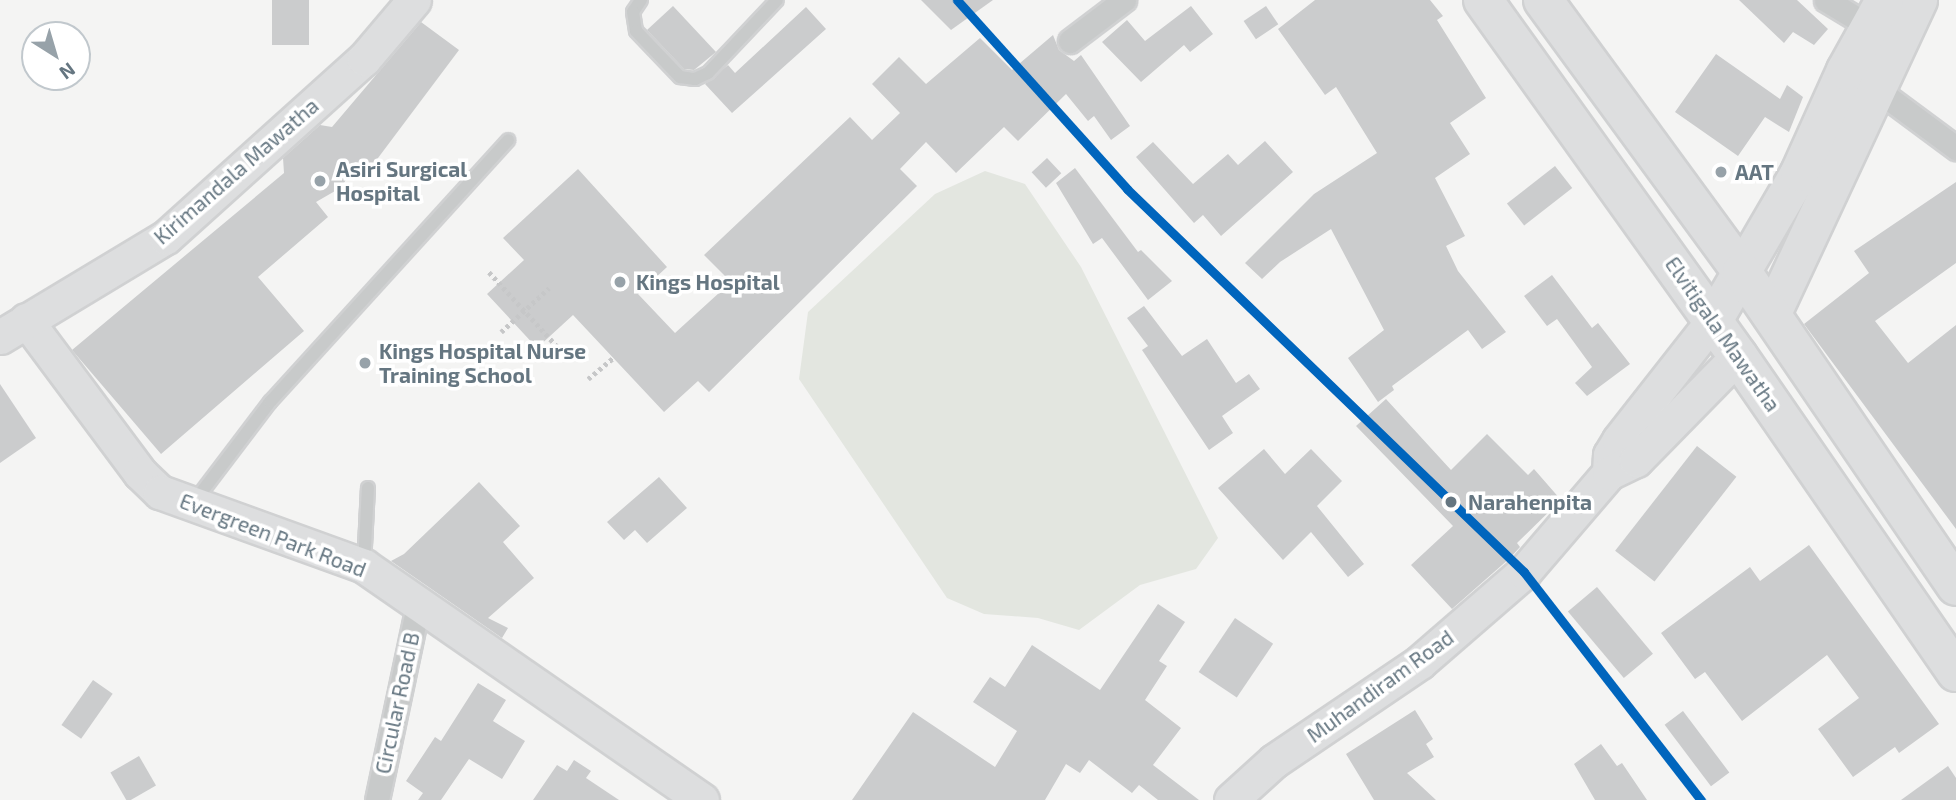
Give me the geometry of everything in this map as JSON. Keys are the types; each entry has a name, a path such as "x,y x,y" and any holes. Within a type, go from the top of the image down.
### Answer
{"highway":[{"name":"Elvitigala Mawatha","path":"1483,0 1713,320 1956,672"},
{"path":"1543,0 1742,272 1952,572"}],"main road":[{"path":"1713,320 1799,172 1860,78 1918,0"},
{"path":"1738,356 1771,315 1860,78 1877,13"}],"street":[{"name":"Kirimandala Mawatha","path":"13,329 166,237 363,59 414,0"},
{"path":"1070,41 1124,0"},
{"path":"1826,0 1877,13"},
{"path":"1860,78 1956,148"},
{"name":"Muhandiram Road","path":"1609,473 1610,455 1619,440 1713,320"},
{"name":"Evergreen Park Road","path":"13,329 140,473 160,492 364,566 418,606 702,800"},
{"name":"Muhandiram Road","path":"1231,800 1274,761 1420,662 1514,581 1609,473 1636,460 1738,356"},
{"name":"Circular Road B","path":"377,800 418,606"}],"lane":[{"path":"641,0 633,12 636,31 680,77 695,79 708,73 777,0"},
{"path":"193,503 270,402 508,140"},
{"path":"364,566 368,488"}],"path":[{"path":"489,272 566,356"},
{"path":"501,332 549,288"},
{"path":"588,379 613,358"}],"shaded area":[{"path":"985,171 1025,184 1081,267 1218,538 1196,569 1140,585 1079,630 1038,618 984,614 947,598 799,379 808,312 935,194"}],"building":[{"path":"272,0 309,0 309,45 272,45"},
{"path":"921,0 993,0 951,30"},
{"path":"1315,0 1430,0 1443,16 1437,20 1486,98 1450,123 1470,154 1435,178 1465,236 1446,246 1458,271 1506,332 1482,349 1468,330 1392,386 1394,390 1378,402 1348,358 1384,330 1331,229 1280,262 1262,279 1245,263 1314,194 1377,153 1336,87 1325,95 1278,29"},
{"path":"1739,0 1797,0 1828,29 1814,45 1793,32 1784,43"},
{"path":"673,6 716,52 694,70 684,69 647,30"},
{"path":"1191,6 1213,34 1190,52 1184,45 1141,82 1102,42 1127,20 1145,41"},
{"path":"1266,6 1278,24 1256,39 1244,21"},
{"path":"806,7 826,29 732,113 705,84 728,65 735,73"},
{"path":"421,22 459,50 372,166 355,162 342,187 316,202 328,217 258,277 304,331 161,454 72,350 284,173 283,158 320,125 332,127"},
{"path":"1053,35 1059,50 1074,61 1081,55 1130,126 1111,140 1094,116 1088,121 1066,94 1018,141 1004,127 956,173 926,142 900,169 917,186 709,392 698,381 664,412 573,315 537,348 487,294 524,260 503,238 578,169 667,267 638,294 675,333 731,282 704,255 850,117 872,140 900,113 872,84 899,57 926,84 980,38 1012,70"},
{"path":"1716,54 1780,99 1787,85 1803,97 1789,132 1765,117 1738,156 1675,112"},
{"path":"1265,141 1293,172 1221,236 1203,215 1194,223 1136,157 1153,142 1193,184 1228,154 1238,165"},
{"path":"1047,158 1061,173 1046,188 1032,172"},
{"path":"1555,166 1572,188 1524,226 1507,204"},
{"path":"1075,168 1138,252 1141,250 1172,281 1148,300 1102,238 1093,244 1056,183"},
{"path":"1956,182 1956,263 1875,321 1908,363 1956,325 1956,529 1804,324 1869,273 1854,251"},
{"path":"1552,275 1592,328 1598,323 1630,364 1587,396 1575,383 1592,367 1557,319 1547,326 1524,296"},
{"path":"1144,306 1182,356 1207,339 1236,383 1249,374 1260,389 1222,416 1233,433 1209,450 1142,350 1148,346 1127,318"},
{"path":"0,384 36,438 0,463"},
{"path":"1386,399 1451,470 1487,434 1528,475 1534,469 1561,500 1517,543 1520,547 1510,558 1452,609 1411,565 1453,526 1356,426"},
{"path":"1697,446 1736,477 1655,582 1615,551"},
{"path":"1264,449 1285,474 1311,449 1342,481 1317,506 1364,564 1348,577 1311,532 1283,560 1218,488"},
{"path":"659,477 687,508 647,543 635,530 624,540 607,522"},
{"path":"479,482 520,526 503,542 534,578 488,618 508,628 502,638 391,561 404,554"},
{"path":"1809,545 1939,724 1899,753 1895,747 1853,777 1818,729 1859,698 1827,655 1742,721 1705,672 1695,679 1661,633 1750,567 1760,581"},
{"path":"1597,587 1653,654 1624,678 1568,611"},
{"path":"1158,604 1185,622 1159,661 1167,666 1145,700 1181,728 1153,765 1199,800 1158,800 1139,785 1132,793 1089,760 1080,773 1066,764 1045,800 852,800 913,712 995,767 1017,731 973,702 990,677 1005,687 1032,645 1100,690"},
{"path":"1235,618 1273,644 1237,698 1199,672"},
{"path":"93,680 113,694 81,739 61,725"},
{"path":"478,683 506,700 493,721 525,741 502,779 469,759 441,800 418,800 423,793 406,781 435,737 441,741"},
{"path":"1415,710 1433,739 1426,744 1434,757 1407,773 1436,800 1374,800 1346,754"},
{"path":"1683,711 1729,772 1711,786 1665,725"},
{"path":"1601,744 1617,766 1622,763 1647,800 1595,800 1574,764"},
{"path":"139,756 156,785 126,800 110,772"},
{"path":"574,760 591,771 586,778 619,800 533,800 557,765 567,771"},
{"path":"1948,766 1956,778 1956,800 1901,800"}],"transit line":[{"path":"957,0 1127,189 1524,572 1701,800"}],"place":[{"name":"AAT","path":"1721,172"},
{"name":"Asiri Surgical Hospital","path":"320,181"},
{"name":"Kings Hospital","path":"620,282"},
{"name":"Kings Hospital Nurse Training School","path":"365,363"},
{"name":"Narahenpita","path":"1451,502"}]}
